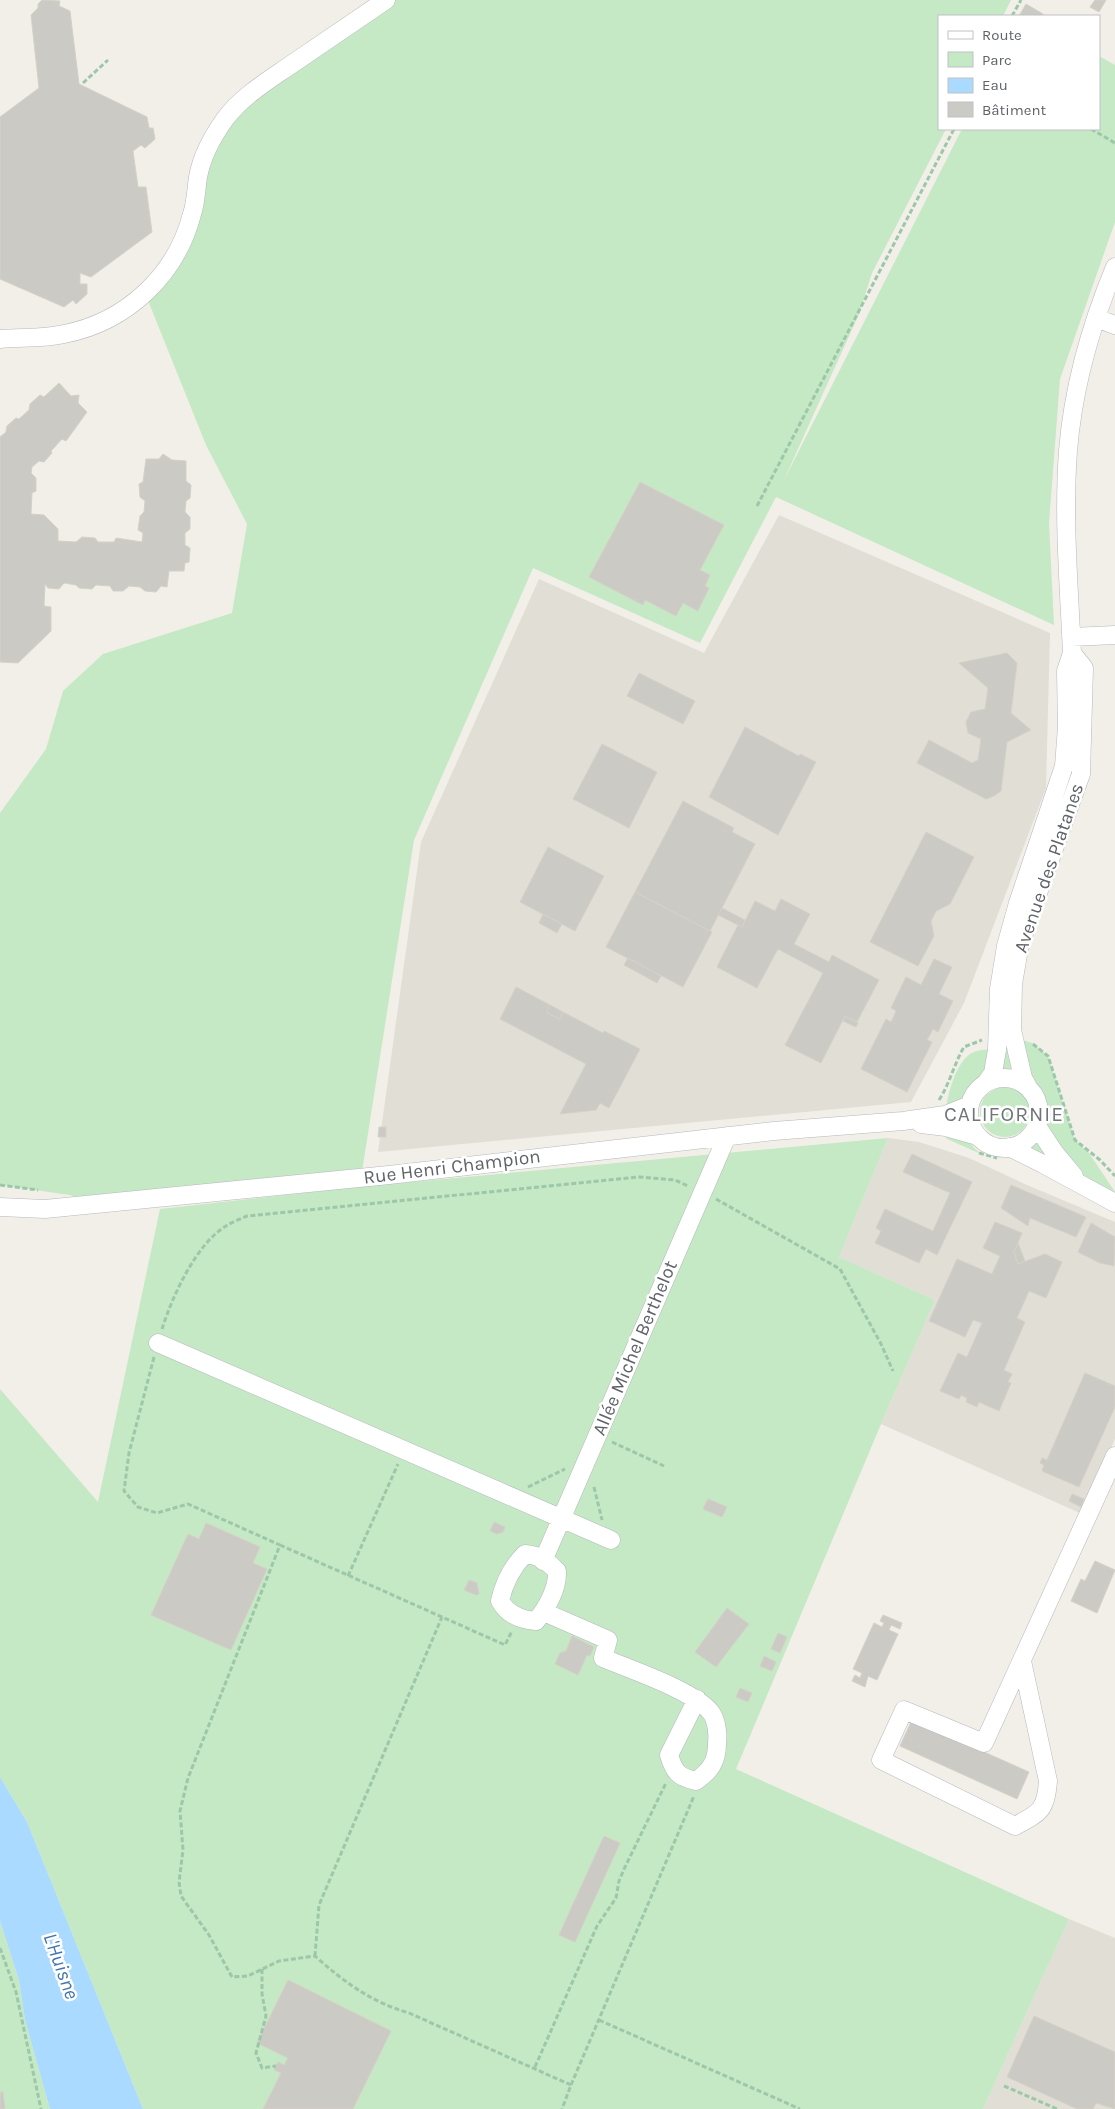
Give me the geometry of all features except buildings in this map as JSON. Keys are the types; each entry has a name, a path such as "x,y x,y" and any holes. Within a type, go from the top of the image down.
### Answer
{"street":[{"path":"0,339 52,336 91,327 115,316 145,293 164,274 181,245 193,213 204,157 213,137 228,115 262,85 386,0"},
{"name":"Avenue des Platanes","path":"986,1082 993,1073 997,1050 999,989 1006,946 1018,902 1064,766 1067,728 1066,671 1071,645 1066,503 1068,450 1083,360 1115,267"},
{"path":"1096,318 1115,325"},
{"path":"1071,645 1115,635"},
{"name":"Avenue des Platanes","path":"1027,1085 1023,1078 1012,1030 1013,984 1019,949 1029,918 1081,774 1084,668 1071,645"},
{"path":"1005,1153 1026,1141 1037,1126 1040,1116 1038,1102 1027,1085 1018,1080 1000,1078 986,1082 976,1092 970,1105 970,1122 976,1144 991,1145 1005,1153 1043,1164 1115,1203"},
{"name":"Rue Henri Champion","path":"0,1208 54,1208 390,1175 727,1136 903,1121 945,1115 970,1105"},
{"name":"Rue Henri Champion","path":"903,1121 946,1127 976,1144"},
{"path":"1037,1126 1054,1152 1084,1187"},
{"name":"Allée Michel Berthelot","path":"543,1560 727,1136"},
{"path":"158,1342 611,1540"},
{"path":"1022,1661 1048,1781 1047,1800 1038,1814 1015,1826 881,1760 904,1710 984,1743 1115,1456"},
{"path":"525,1554 534,1554 557,1571 558,1579 544,1612 536,1621 524,1621 505,1610 500,1601 503,1590 517,1562 525,1554"},
{"path":"544,1612 608,1640 603,1658 697,1699 712,1714 718,1733 717,1756 710,1771 696,1782 684,1778 673,1769 669,1754 697,1699"}],"path":[{"path":"1013,15 1021,0"},
{"path":"83,84 108,60"},
{"path":"757,506 953,130"},
{"path":"1093,130 1115,142"},
{"path":"976,1144 1005,1153"},
{"path":"519,1618 505,1645 188,1504 158,1513 138,1507 124,1490 129,1453 164,1322 186,1272 210,1240 225,1227 247,1216 639,1177 675,1180 703,1192 840,1269 881,1344 893,1371"},
{"path":"597,1436 664,1466"},
{"path":"348,1576 404,1450"},
{"path":"280,1546 188,1778 180,1811 184,1850 179,1882 181,1896 209,1935 232,1977 248,1976 279,1961 315,1956"},
{"path":"315,1956 319,1905 442,1618"},
{"path":"535,2067 597,1926 616,1898 619,1881 625,1867 673,1769"},
{"path":"562,2109 695,1793 696,1782"},
{"path":"0,1948 16,1992 41,2109"},
{"path":"315,1956 343,1982 388,2007 409,2013 535,2067 571,2085"},
{"path":"262,1969 262,1994 266,2016 256,2053 262,2068 276,2066"},
{"path":"599,2020 800,2109"},
{"path":"1004,2086 1056,2109"}],"shaded area":[{"path":"779,515 1050,633 1046,788 964,1003 911,1102 378,1152 421,842 539,579 704,653"},
{"path":"888,1138 919,1142 969,1158 1115,1222 1115,1439 1082,1514 881,1424 935,1300 839,1257"},
{"path":"1069,1919 1115,1938 1115,2109 983,2109"}],"green space":[{"path":"386,0 1011,0 1004,15 938,15 938,130 945,130 872,273 859,314 783,482 961,130 1100,130 1100,57 1115,65 1115,222 1060,379 1049,523 1054,625 776,497 700,643 533,568 414,840 361,1178 92,1204 70,1195 0,1185 0,813 46,749 63,691 103,654 232,613 247,524 206,445 145,293 158,281 224,120"},
{"path":"1022,1040 1032,1043 1048,1056 1075,1140 1089,1153 1115,1192 1084,1187 1016,1146 1024,1142 1033,1133 1039,1121 1040,1113 1037,1098 1033,1092 1027,1086 1014,1079 1004,1077 985,1085 976,1094 970,1105 972,1126 964,1133 974,1148 981,1154 947,1139 945,1118 950,1091 954,1078 966,1057 974,1052 984,1050 1016,1052"},
{"path":"1010,1087 1023,1094 1029,1102 1029,1122 1023,1130 1015,1136 1000,1137 987,1130 981,1122 980,1107 987,1094 995,1088"},
{"path":"888,1138 839,1257 935,1300 736,1769 1069,1919 983,2109 143,2109 27,1822 0,1777 0,1389 98,1502 160,1209 357,1187"},
{"path":"0,1921 19,1980 25,2020 50,2109 0,2109"}],"water":[{"name":"L'Huisne","path":"0,1777 27,1822 143,2109 50,2109 25,2020 19,1980 0,1921"}],"district":[{"name":"CALIFORNIE","path":"1004,1114"}]}
